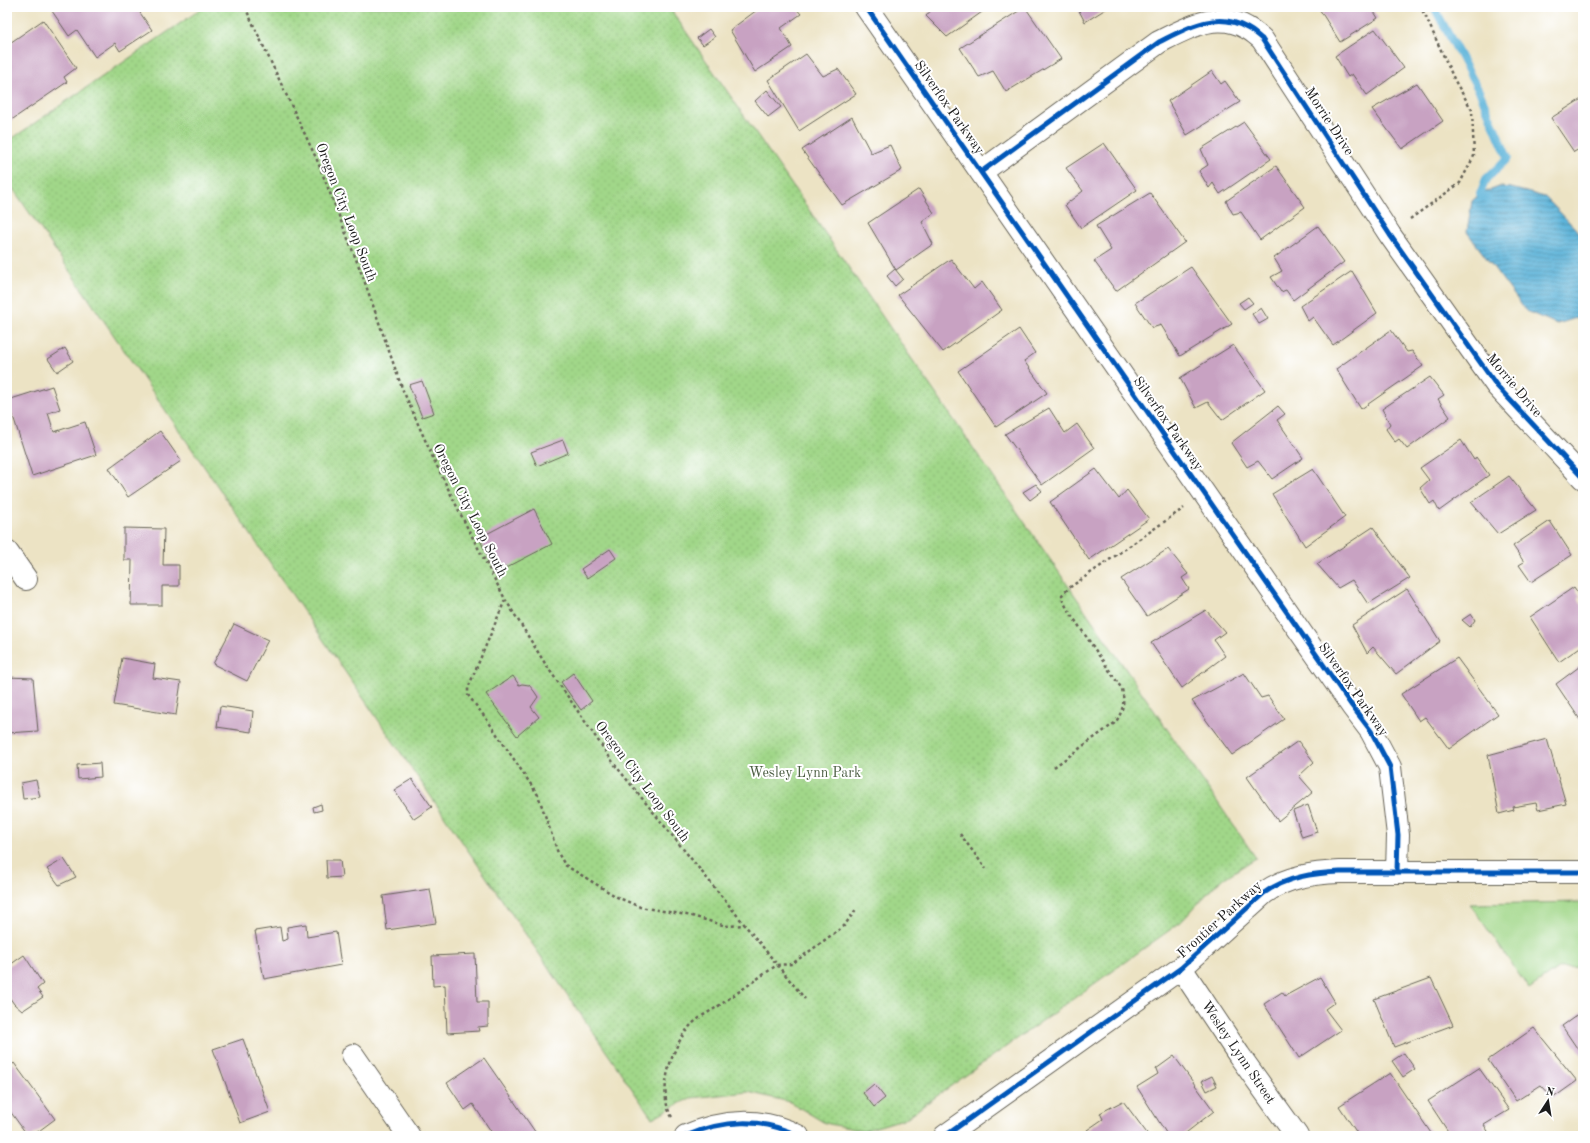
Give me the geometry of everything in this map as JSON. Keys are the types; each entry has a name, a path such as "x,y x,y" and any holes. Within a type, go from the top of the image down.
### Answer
{"street":[{"name":"Silverfox Parkway","path":"866,7 1204,494 1371,731 1390,767 1398,835 1397,871"},
{"name":"Morrie Drive","path":"981,172 1159,42 1211,13 1247,28 1262,39 1390,235 1497,386 1583,478"},
{"path":"7,552 26,579"},
{"name":"Frontier Parkway","path":"945,1136 1182,968 1270,889 1292,878 1319,872 1583,872"},
{"name":"Wesley Lynn Street","path":"1182,968 1239,1055 1297,1136"},
{"path":"352,1055 409,1136"},
{"path":"686,1136 709,1127 745,1122 770,1125 798,1136"}],"path":[{"path":"1410,219 1460,183 1474,156 1472,110 1455,81 1426,15 1420,7"},
{"path":"1054,767 1116,722 1122,712 1124,701 1122,689 1068,610 1063,601 1062,595 1069,588 1204,494"},
{"path":"505,599 468,688 468,695 488,721 538,795 558,853 565,865 617,897 640,907 692,916 726,926 745,925"},
{"path":"960,834 986,869"},
{"path":"673,1118 669,1112 665,1094 667,1073 681,1038 692,1024 777,965 792,964 844,926 857,908"}],"green space":[{"name":"Wesley Lynn Park","path":"204,7 669,7 1256,858 1218,882 1181,922 906,1118 863,1131 825,1123 790,1102 748,1092 690,1098 652,1118 7,180 7,142"},
{"path":"1583,902 1583,967 1559,968 1529,989 1470,904"}],"water":[{"path":"1499,187 1511,188 1545,197 1575,228 1583,240 1583,316 1557,324 1526,311 1467,232 1472,201 1480,194"}],"building":[{"path":"58,7 136,7 152,30 120,51 115,43 95,57 77,30 69,36 52,11"},
{"path":"761,7 795,7 801,14 781,28 792,47 755,72 730,30"},
{"path":"934,7 989,7 947,37 926,16"},
{"path":"1025,7 1061,59 1006,92 993,71 979,77 960,48"},
{"path":"1077,7 1109,7 1085,22"},
{"path":"1318,7 1371,7 1378,18 1340,42"},
{"path":"43,20 76,68 64,77 67,82 7,123 7,45"},
{"path":"709,29 715,37 703,45 697,38"},
{"path":"1375,29 1404,68 1367,95 1352,74 1348,77 1335,56"},
{"path":"806,54 823,76 838,69 856,94 799,131 768,80"},
{"path":"1212,71 1221,84 1225,81 1240,102 1187,135 1168,101"},
{"path":"1417,83 1443,121 1402,149 1372,109"},
{"path":"767,90 781,107 768,117 755,101"},
{"path":"1583,98 1583,147 1574,152 1551,118"},
{"path":"852,117 871,153 890,145 902,170 842,205 802,150"},
{"path":"1244,122 1271,159 1220,194 1213,183 1209,188 1199,171 1208,165 1201,149"},
{"path":"1104,143 1137,190 1081,228 1065,205 1083,191 1066,168"},
{"path":"1276,166 1305,207 1260,240 1241,212 1233,214 1226,201"},
{"path":"919,189 934,213 922,222 933,244 896,270 868,223"},
{"path":"1150,193 1185,242 1116,291 1094,261 1111,250 1096,226"},
{"path":"1318,226 1344,262 1293,300 1286,290 1281,292 1271,277 1282,271 1274,258"},
{"path":"951,259 974,289 982,282 1002,310 943,352 898,295"},
{"path":"1191,267 1232,324 1180,356 1161,325 1152,328 1135,303"},
{"path":"895,269 903,279 895,286 887,276"},
{"path":"1352,271 1377,313 1333,345 1313,317 1308,321 1300,306"},
{"path":"1248,297 1253,303 1244,309 1239,303"},
{"path":"1261,308 1268,319 1259,324 1252,314"},
{"path":"1019,329 1035,353 1024,361 1047,393 996,427 958,371"},
{"path":"1391,330 1407,352 1412,351 1423,366 1361,409 1336,369"},
{"path":"1233,345 1265,390 1222,420 1208,402 1196,408 1180,378"},
{"path":"65,348 73,361 57,372 48,359"},
{"path":"1430,377 1444,395 1438,399 1450,417 1407,449 1399,439 1395,442 1386,429 1390,424 1382,409"},
{"path":"422,381 434,413 422,417 409,385"},
{"path":"52,386 60,409 48,413 54,432 85,422 96,455 32,476 8,400"},
{"path":"1278,406 1285,414 1277,420 1303,458 1272,479 1258,461 1247,467 1231,443"},
{"path":"1049,408 1065,433 1077,424 1094,448 1042,485 1005,434"},
{"path":"160,431 181,461 128,497 109,468"},
{"path":"563,440 568,453 537,466 531,452"},
{"path":"1461,440 1474,460 1476,457 1489,475 1439,511 1434,501 1430,504 1420,488 1429,480 1420,468"},
{"path":"1096,469 1119,499 1127,490 1149,519 1089,560 1050,502"},
{"path":"1313,469 1345,517 1305,546 1272,494"},
{"path":"1509,476 1536,510 1498,534 1471,502"},
{"path":"1036,484 1042,491 1030,500 1023,492"},
{"path":"534,509 552,544 496,573 479,538"},
{"path":"1550,521 1572,555 1531,582 1519,565 1524,562 1513,546"},
{"path":"1373,527 1410,578 1368,604 1352,580 1338,588 1317,564"},
{"path":"124,528 164,529 163,565 179,565 179,586 162,586 162,605 131,605 132,560 124,560"},
{"path":"610,549 616,558 587,578 581,569"},
{"path":"1168,549 1188,574 1182,578 1189,589 1147,616 1121,579"},
{"path":"1574,587 1580,596 1577,598 1583,606 1583,645 1559,662 1530,617"},
{"path":"1407,589 1440,641 1396,674 1373,647 1367,653 1352,625"},
{"path":"1206,610 1225,632 1214,640 1225,656 1182,688 1151,643"},
{"path":"1471,614 1475,620 1470,627 1462,620"},
{"path":"234,624 268,640 247,681 213,664"},
{"path":"122,658 155,664 153,678 181,682 176,715 114,705"},
{"path":"1457,658 1498,714 1449,749 1425,717 1419,721 1401,694"},
{"path":"1583,664 1583,724 1556,684"},
{"path":"573,673 592,701 581,710 561,682"},
{"path":"1244,673 1261,698 1268,696 1284,719 1232,755 1192,701"},
{"path":"513,676 519,685 529,685 538,697 531,707 539,717 517,736 486,694"},
{"path":"7,677 33,678 38,731 7,733"},
{"path":"220,706 253,711 251,732 217,727"},
{"path":"1547,739 1566,804 1538,810 1536,803 1513,807 1514,810 1499,814 1488,755"},
{"path":"1298,741 1314,762 1299,776 1313,792 1278,821 1247,777"},
{"path":"100,763 101,777 78,779 77,765"},
{"path":"412,779 432,807 414,819 394,790"},
{"path":"36,780 40,797 23,799 21,783"},
{"path":"321,804 322,810 314,812 313,807"},
{"path":"1308,805 1317,832 1302,837 1293,811"},
{"path":"64,859 76,877 59,885 47,869"},
{"path":"326,860 340,860 342,877 327,878"},
{"path":"430,889 436,923 387,930 383,896"},
{"path":"306,924 307,937 336,932 341,965 264,979 255,931 280,927 282,941 288,939 287,927"},
{"path":"475,954 477,1002 488,1002 488,1026 478,1027 479,1031 447,1033 445,985 433,986 432,956"},
{"path":"24,955 43,984 37,989 43,997 22,1011 14,1004 7,994 7,967"},
{"path":"1320,977 1335,1002 1325,1009 1341,1030 1299,1058 1264,1004 1282,992 1285,996"},
{"path":"1431,978 1453,1025 1394,1047 1374,999"},
{"path":"1583,1011 1583,1057 1562,1026"},
{"path":"1534,1028 1577,1081 1553,1098 1541,1085 1516,1101 1488,1060"},
{"path":"243,1039 270,1112 240,1123 213,1049"},
{"path":"1404,1053 1415,1069 1403,1077 1392,1061"},
{"path":"1174,1056 1214,1111 1182,1136 1168,1136 1137,1087 1158,1074 1156,1069"},
{"path":"484,1058 538,1136 494,1136 473,1104 465,1110 447,1083"},
{"path":"14,1063 55,1119 32,1136 28,1136 7,1107 7,1069"},
{"path":"1479,1068 1509,1110 1484,1125 1491,1136 1451,1136 1428,1101"},
{"path":"1390,1073 1433,1136 1359,1136 1339,1106"},
{"path":"1212,1076 1217,1086 1207,1091 1202,1081"},
{"path":"874,1084 885,1098 874,1107 863,1093"},
{"path":"1123,1101 1149,1136 1091,1136 1087,1130 1103,1119 1100,1113"}],"waterway":[{"path":"1434,7 1480,93 1508,158 1486,179 1480,194 1489,200"}],"cycle path":[{"path":"866,7 1352,706 1371,731 1390,767 1398,835 1397,871"},
{"path":"981,172 1159,42 1180,31 1202,23 1213,21 1236,23 1247,28 1262,39 1390,235 1497,386 1583,478"},
{"path":"945,1136 1181,968 1264,893 1281,883 1320,873 1340,872 1583,872"},
{"path":"686,1136 713,1127 742,1123 756,1123 771,1126 798,1136"}]}
